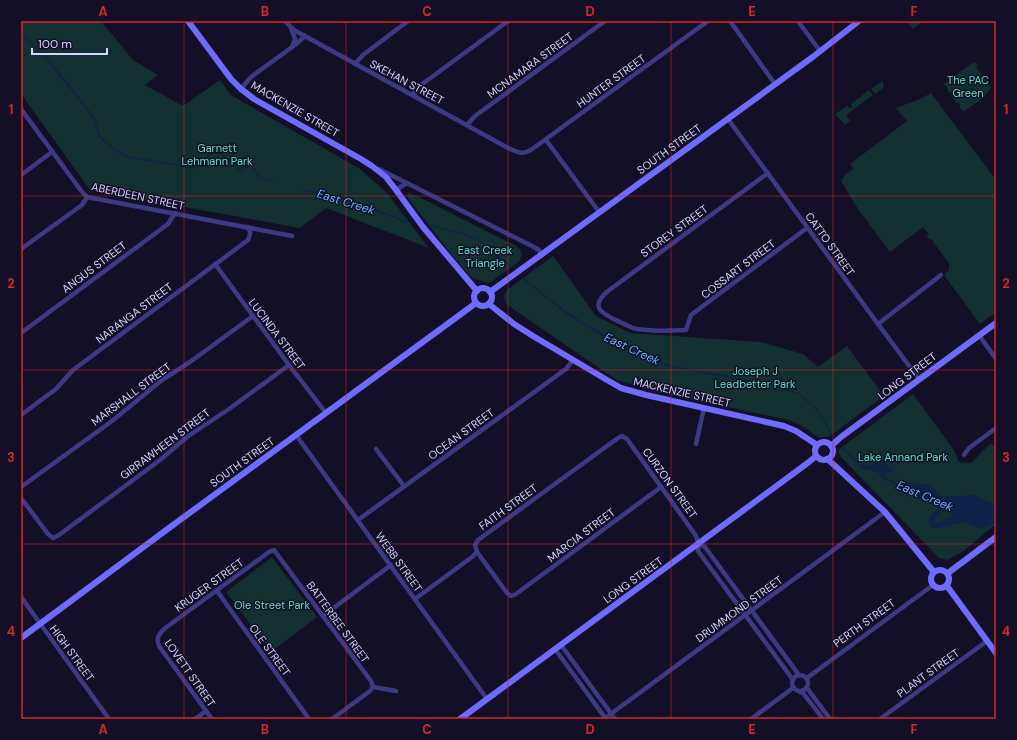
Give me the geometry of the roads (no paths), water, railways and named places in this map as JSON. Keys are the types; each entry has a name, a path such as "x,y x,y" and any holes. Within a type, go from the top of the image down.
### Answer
{"street":[{"name":"MACKENZIE STREET","path":"188,21 231,79 254,99 372,166 532,246 539,250 542,254"},
{"path":"355,64 363,55 408,21"},
{"path":"413,95 421,85 508,21"},
{"name":"MCNAMARA STREET","path":"467,125 475,116 605,21"},
{"name":"HUNTER STREET","path":"524,153 546,140 708,21"},
{"path":"730,21 776,84"},
{"path":"798,21 820,51"},
{"name":"SOUTH STREET","path":"490,292 776,84 859,21"},
{"name":"SKEHAN STREET","path":"287,22 291,27 305,36 355,64 508,148 518,153 524,153"},
{"path":"291,27 295,39 291,49"},
{"path":"241,89 251,78 291,49 305,36"},
{"name":"ABERDEEN STREET","path":"21,109 82,192 87,196 292,236"},
{"name":"CATTO STREET","path":"728,119 919,379"},
{"path":"546,140 600,213"},
{"path":"21,175 52,152"},
{"name":"MACKENZIE STREET","path":"372,166 386,178 423,227 477,291"},
{"name":"STOREY STREET","path":"686,330 673,331 635,329 603,314 599,309 598,302 608,291 768,173"},
{"path":"396,190 407,183"},
{"path":"21,249 82,205 87,196"},
{"name":"ANGUS STREET","path":"21,333 168,224 175,213"},
{"name":"NARANGA STREET","path":"21,415 56,389 73,370 248,240 250,233 245,226"},
{"name":"COSSART STREET","path":"686,330 692,315 807,228"},
{"name":"LUCINDA STREET","path":"215,264 326,413"},
{"path":"878,324 941,275"},
{"path":"484,289 490,292 491,298 489,304 484,306 476,303 474,296 477,291 484,289"},
{"name":"SOUTH STREET","path":"21,638 476,303"},
{"name":"MACKENZIE STREET","path":"489,304 514,324 607,380 627,390 784,426 796,431 817,445"},
{"name":"MARSHALL STREET","path":"21,487 112,421 162,380 190,362 253,316"},
{"name":"LONG STREET","path":"831,446 996,323"},
{"path":"979,335 996,359"},
{"name":"OCEAN STREET","path":"358,520 566,369 573,360"},
{"name":"GIRRAWHEEN STREET","path":"21,498 48,534 53,538 160,460 187,437 229,409 289,365"},
{"path":"696,444 704,408"},
{"path":"964,455 969,448 996,428"},
{"name":"WEBB STREET","path":"296,435 487,699"},
{"name":"CURZON STREET","path":"622,436 627,439 694,533 698,539 698,551 790,674 792,680"},
{"name":"FAITH STREET","path":"416,599 472,557 477,552 475,545 478,540 622,436"},
{"path":"827,459 832,455 831,446 824,442 819,443 815,450 816,456 820,459 827,459 834,464 885,512 934,572"},
{"path":"376,449 404,486"},
{"name":"LONG STREET","path":"460,719 699,544 816,456"},
{"name":"MARCIA STREET","path":"477,552 507,593 511,596 516,594 661,487"},
{"name":"DRUMMOND STREET","path":"605,719 885,512"},
{"path":"948,573 996,537"},
{"name":"CURZON STREET","path":"699,544 705,547 799,675"},
{"name":"KRUGER STREET","path":"158,636 164,629 269,552 274,550"},
{"name":"BATTERBEE STREET","path":"274,550 371,681 373,687"},
{"path":"323,616 391,565"},
{"path":"942,569 948,573 950,578 949,584 940,588 933,585 931,577 934,572 942,569"},
{"name":"PERTH STREET","path":"807,678 933,585"},
{"path":"947,586 996,653"},
{"name":"OLE STREET","path":"217,591 309,719"},
{"name":"HIGH STREET","path":"21,597 109,719"},
{"name":"LOVETT STREET","path":"158,636 157,641 159,646 212,719"},
{"name":"PLANT STREET","path":"880,719 987,641"},
{"path":"561,645 615,719"},
{"path":"555,649 605,719"},
{"path":"800,692 806,690 809,683 807,678 802,675 796,676 792,680 792,686 795,690 800,692 803,693 823,719"},
{"path":"332,719 370,691 373,687 396,691"},
{"path":"751,719 794,688"},
{"path":"807,688 830,719"},
{"path":"195,719 206,711"}],"water":[{"path":"875,461 893,468 892,473 885,473 887,481 877,472 860,468 863,464 869,466"},
{"path":"898,482 918,483 931,486 942,497 973,495 996,505 996,522 988,527 982,528 964,523 936,528 932,527 929,519 938,509 938,506 934,503 923,501 914,497 896,484","holes":["944,510 954,514 953,516 942,521 935,522 935,519"]}],"waterway":[{"name":"East Creek","path":"21,33 49,61 95,119 99,136 116,151 129,157 195,168 212,152 221,153 228,161 234,164 238,170 241,171 249,164 253,167 260,178 274,181"},
{"name":"East Creek","path":"304,190 346,199 410,223"},
{"name":"East Creek","path":"433,226 479,240 511,267"},
{"name":"East Creek","path":"523,278 565,312 607,338 649,359 674,367 777,386 799,394 816,409 832,435"},
{"name":"East Creek","path":"842,448 861,466"},
{"name":"East Creek","path":"887,479 896,484"}],"park label":[{"name":"The PAC Green","path":"968,86"},
{"name":"Garnett Lehmann Park","path":"217,154"},
{"name":"East Creek Triangle","path":"485,256"},
{"name":"Joseph J Leadbetter Park","path":"755,377"},
{"name":"Lake Annand Park","path":"903,457"},
{"name":"Ole Street Park","path":"272,605"}]}
